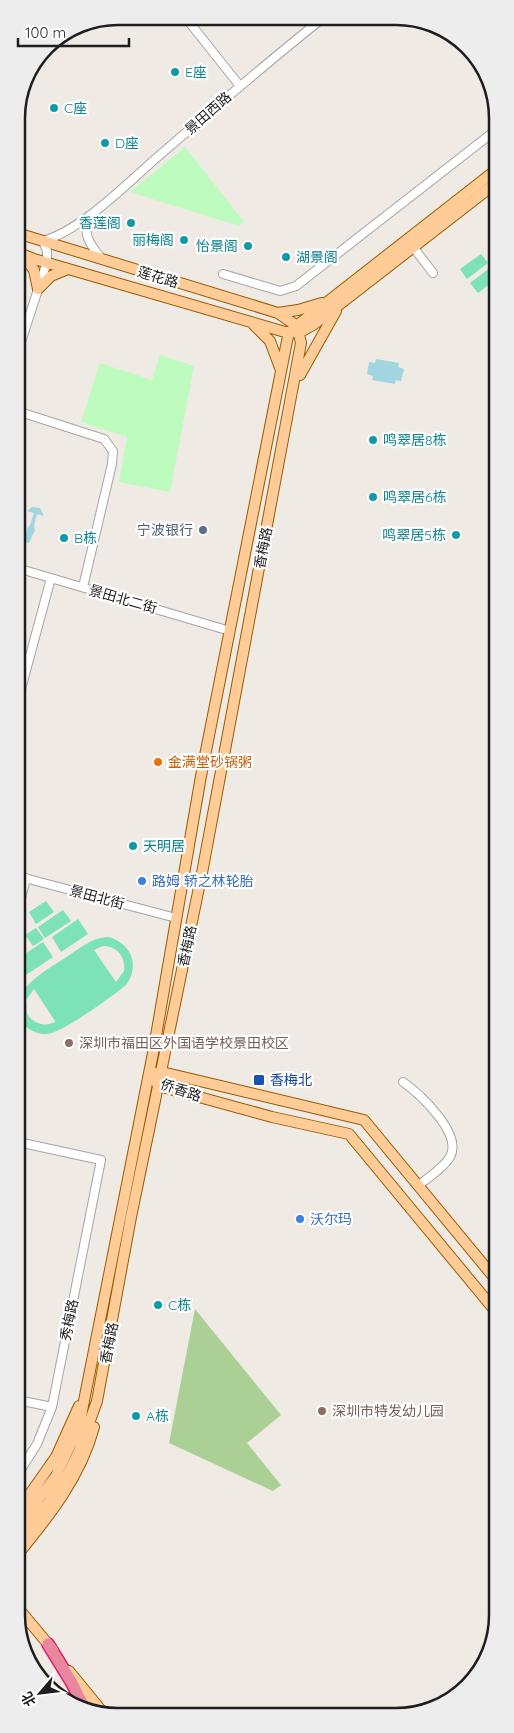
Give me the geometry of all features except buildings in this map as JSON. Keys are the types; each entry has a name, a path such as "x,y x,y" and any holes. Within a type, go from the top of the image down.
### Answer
{"highway":[{"path":"48,1644 80,1700"}],"main road":[{"path":"295,330 310,328 347,299 489,176"},
{"path":"295,330 332,298 489,189"},
{"name":"莲花路","path":"25,235 278,313 295,330"},
{"name":"莲花路","path":"25,255 191,305 245,320 295,330"},
{"path":"25,260 33,267 38,288 54,274 70,269"},
{"path":"191,305 198,301 199,294 197,288"},
{"path":"278,313 305,308 332,298"},
{"path":"292,394 318,340 334,314 347,299"},
{"path":"245,320 260,329 270,341 278,356 280,372"},
{"name":"香梅路","path":"25,1516 69,1461 79,1426 148,1076 201,776 280,372 295,330"},
{"name":"香梅路","path":"25,1530 56,1492 97,1401 133,1208 192,924 301,348 295,330"},
{"path":"201,776 205,782 211,784 217,781 220,776"},
{"path":"176,918 192,924"},
{"path":"176,918 188,943"},
{"name":"侨香路","path":"148,1076 162,1072 364,1120 489,1271"},
{"name":"侨香路","path":"148,1076 159,1086 272,1117 349,1134 489,1303"},
{"path":"25,1501 56,1457 84,1396"},
{"path":"25,1545 55,1506 81,1464 95,1424 97,1401"},
{"path":"25,1617 97,1706"}],"street":[{"path":"191,25 240,86"},
{"name":"景田西路","path":"43,241 59,235 94,211 240,86 315,25"},
{"path":"223,274 280,291 296,286 489,135"},
{"path":"94,211 87,222 86,233 91,245 102,259"},
{"path":"25,329 47,262 47,251 43,241"},
{"path":"411,243 433,273"},
{"path":"25,414 104,439 112,448 112,464 83,587"},
{"name":"景田北二街","path":"25,570 230,631"},
{"path":"25,657 49,577"},
{"path":"25,672 49,577"},
{"path":"25,882 26,878"},
{"name":"景田北街","path":"26,878 176,918"},
{"path":"403,1082 423,1098 446,1128 453,1143 453,1150 446,1163 418,1186"},
{"name":"秀梅路","path":"25,1144 101,1160 52,1407 37,1444 25,1463"},
{"path":"25,1401 52,1407"}],"green space":[{"path":"185,147 244,222 239,226 130,192"},
{"path":"481,254 488,263 467,279 460,269"},
{"path":"489,269 489,284 478,293 470,283"},
{"path":"160,355 194,366 170,492 119,482 127,437 81,422 100,363 152,380"},
{"path":"46,901 54,912 36,924 29,912"},
{"path":"63,910 71,921 45,938 38,927"},
{"path":"78,919 88,934 61,952 52,937"},
{"path":"36,928 44,939 33,946 25,935"},
{"path":"109,937 117,940 128,950 133,963 130,978 126,985 88,1013 55,1032 42,1034 26,1027 25,989 28,985 81,947 97,939","holes":["108,946 120,953 124,961 124,971 116,982 94,950","34,989 55,1021 40,1024 27,1014 26,1000"]},
{"path":"43,942 53,957 26,975 25,954"},
{"path":"195,1309 281,1415 247,1443 281,1485 273,1491 169,1443"}],"water":[{"path":"376,359 399,363 398,367 404,369 401,381 396,380 395,384 372,380 373,376 367,374 369,362 375,363"},
{"path":"32,507 40,508 44,516 37,514 35,530 29,543 25,542 27,528 34,513 27,511"}],"place":[{"name":"E座","path":"175,72"},
{"name":"C座","path":"54,108"},
{"name":"D座","path":"105,143"},
{"name":"香莲阁","path":"131,223"},
{"name":"丽梅阁","path":"184,240"},
{"name":"怡景阁","path":"248,246"},
{"name":"湖景阁","path":"286,257"},
{"name":"鸣翠居8栋","path":"373,440"},
{"name":"鸣翠居6栋","path":"373,497"},
{"name":"宁波银行","path":"203,530"},
{"name":"鸣翠居5栋","path":"456,535"},
{"name":"B栋","path":"64,538"},
{"name":"金满堂砂锅粥","path":"158,762"},
{"name":"天明居","path":"133,846"},
{"name":"路姆 轿之林轮胎","path":"142,881"},
{"name":"深圳市福田区外国语学校景田校区","path":"69,1043"},
{"name":"香梅北","path":"259,1080"},
{"name":"沃尔玛","path":"300,1219"},
{"name":"C栋","path":"158,1305"},
{"name":"深圳市特发幼儿园","path":"322,1411"},
{"name":"A栋","path":"136,1416"}]}
